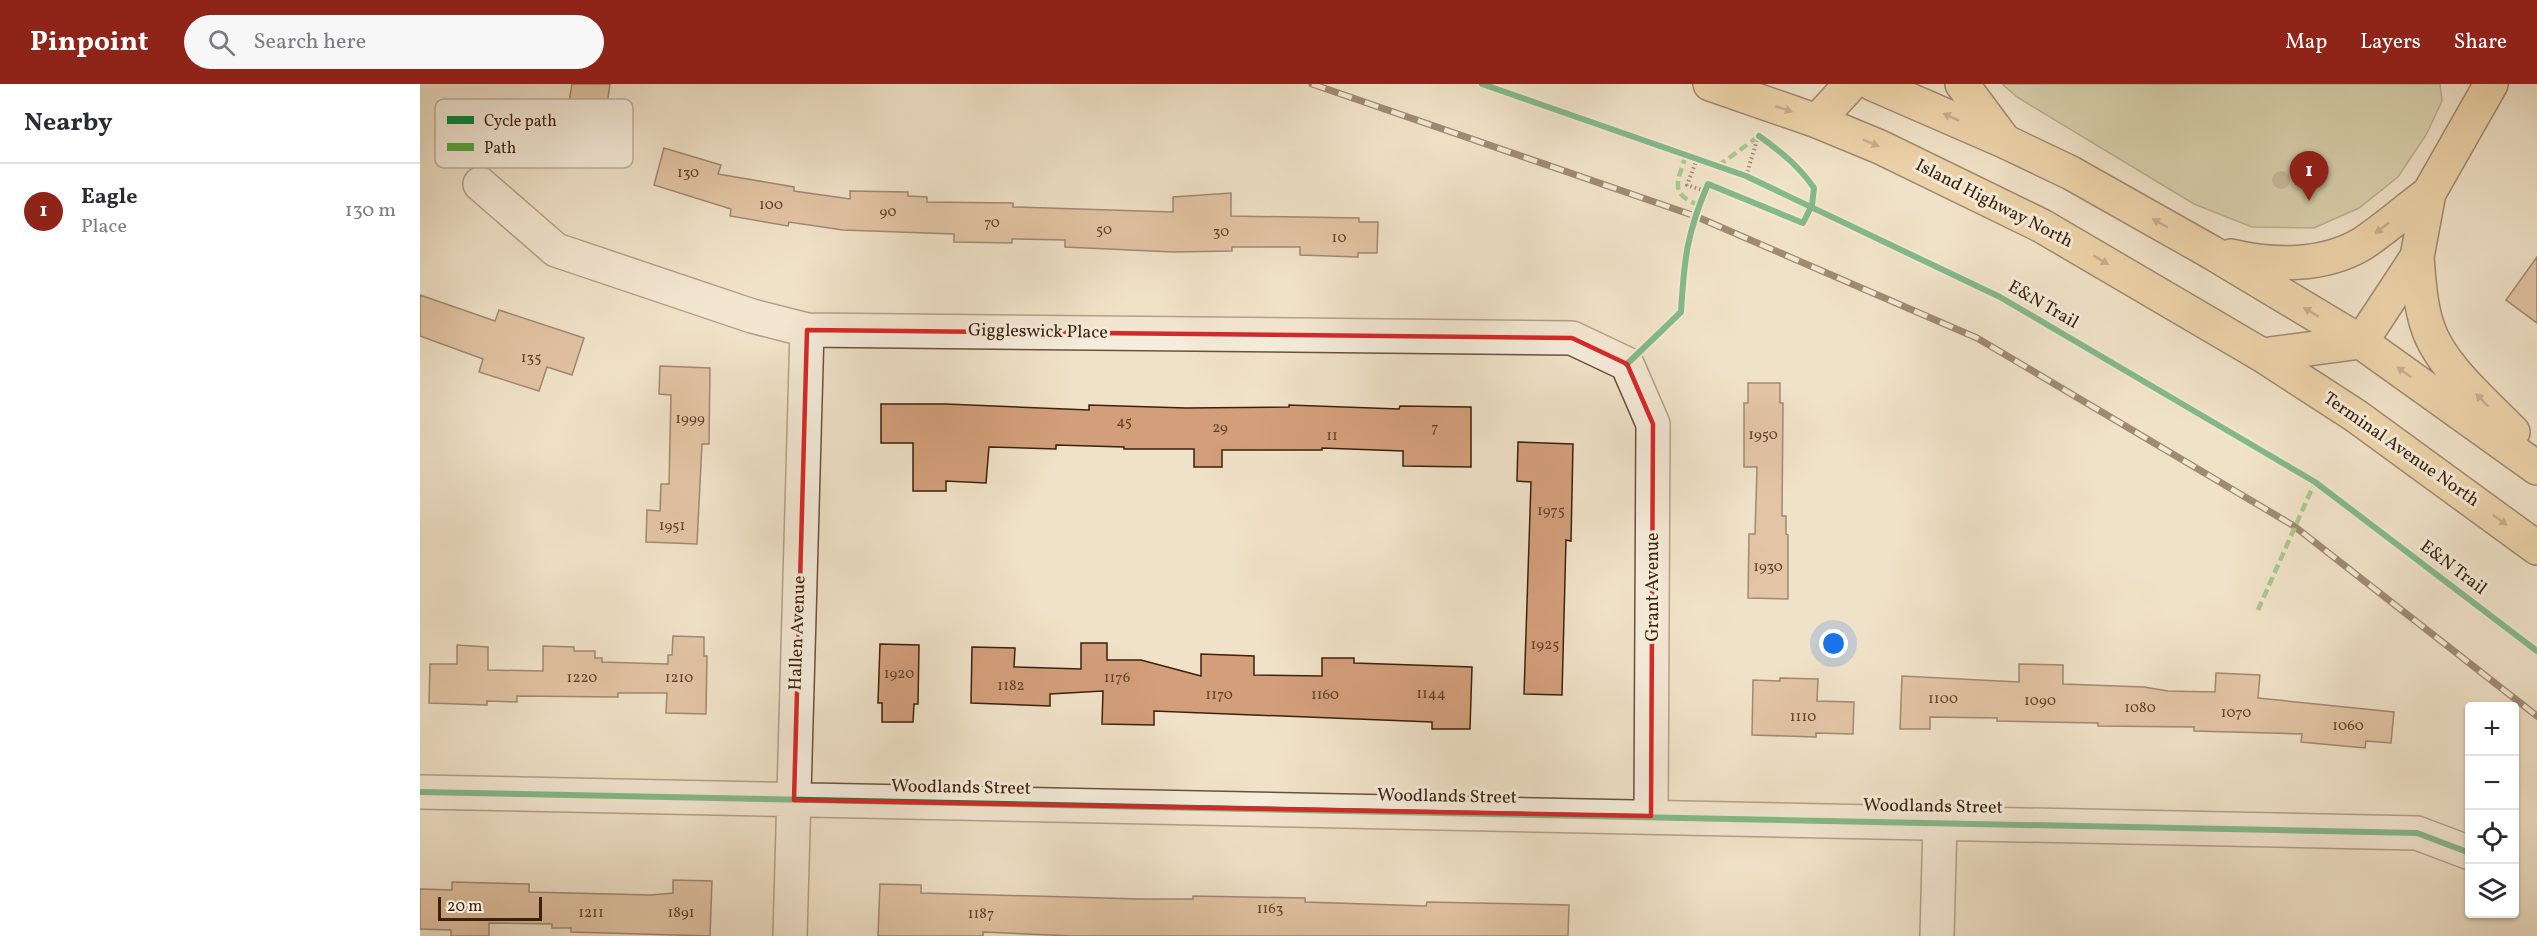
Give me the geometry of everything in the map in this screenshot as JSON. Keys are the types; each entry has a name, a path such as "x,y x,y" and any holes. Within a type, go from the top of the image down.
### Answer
{"main road":[{"name":"Island Highway North","path":"1710,84 1817,121 1880,147 2043,226 2262,355"},
{"path":"1817,121 1819,84"},
{"path":"1817,121 1851,84"},
{"path":"1873,84 2071,173 2211,252 2361,342 2537,468"},
{"path":"1962,84 2004,141"},
{"path":"2491,84 2429,193 2417,256 2421,305 2427,328 2442,356 2537,458"},
{"path":"2211,252 2249,261 2285,263 2318,260 2337,255 2362,243 2429,193"},
{"path":"2262,355 2361,342 2417,256"},
{"name":"Terminal Avenue North","path":"2262,355 2356,416 2537,548"}],"street":[{"name":"Giggleswick Place","path":"480,184 556,250 752,316 807,330 1572,338 1627,364"},
{"name":"Hallen Avenue","path":"790,936 807,330"},
{"name":"Grant Avenue","path":"1627,364 1653,424 1652,816"},
{"name":"Woodlands Street","path":"420,792 2417,832 2465,851"},
{"path":"1937,936 1940,822"}],"path":[{"path":"1746,176 1759,136 1767,142"},
{"path":"1686,155 1707,163"},
{"path":"1697,159 1687,185 1706,188 1702,198"},
{"path":"1737,173 1757,181"}],"highlighted area":[{"path":"807,330 1572,338 1627,364 1653,424 1651,816 794,800"}],"green space":[{"path":"2002,84 2440,84 2442,101 2426,135 2398,177 2359,208 2314,228 2252,227 2194,204 2017,97"}],"building":[{"path":"572,84 610,84 608,99 569,99"},
{"path":"664,148 721,165 718,174 794,187 794,191 850,199 850,191 908,192 908,196 927,197 927,202 1013,203 1013,207 1173,212 1173,197 1231,193 1231,216 1359,218 1359,222 1378,222 1377,253 1358,253 1358,257 1300,255 1300,247 1232,247 1232,251 1173,252 1065,247 1065,240 1012,239 1012,243 954,242 954,234 843,230 789,222 788,226 730,216 731,209 654,185"},
{"path":"2537,257 2537,323 2506,300"},
{"path":"420,295 495,321 499,310 584,338 572,375 547,367 539,391 479,372 483,359 420,336"},
{"path":"660,366 710,368 709,444 702,444 697,544 646,542 647,510 660,511 661,484 669,484 671,395 659,394"},
{"path":"1748,383 1780,383 1780,403 1783,403 1782,516 1786,516 1786,534 1788,535 1788,599 1748,598 1749,534 1755,534 1757,467 1744,467 1744,403 1748,403"},
{"path":"881,404 946,404 1089,410 1089,405 1186,408 1289,407 1289,405 1399,409 1400,406 1471,407 1471,467 1403,466 1403,451 1322,448 1322,450 1222,450 1222,467 1194,467 1194,449 1124,449 1124,447 1056,445 1056,449 989,447 986,483 946,481 946,491 913,491 913,443 881,443"},
{"path":"1518,442 1573,444 1571,541 1566,540 1562,695 1524,694 1531,482 1517,481"},
{"path":"673,636 704,637 704,656 707,656 706,714 666,713 667,693 618,693 618,697 517,696 517,702 487,701 487,705 429,703 430,664 457,664 457,645 488,647 488,670 543,671 543,646 574,647 574,651 595,651 595,658 602,658 602,662 668,664 668,655 672,655"},
{"path":"1081,643 1107,643 1107,660 1141,660 1201,676 1201,654 1254,656 1254,675 1322,676 1322,658 1354,658 1354,663 1472,667 1470,729 1432,729 1432,722 1154,711 1154,725 1102,724 1103,691 1050,694 1050,706 971,703 972,647 1015,648 1014,667 1081,669"},
{"path":"880,644 919,645 918,704 914,704 913,722 882,722 882,703 878,703"},
{"path":"2019,664 2063,665 2063,684 2144,687 2168,691 2215,692 2216,673 2260,675 2258,698 2394,712 2391,743 2366,741 2365,748 2301,742 2302,734 2194,731 2194,727 2098,726 2098,723 1997,721 1997,718 1930,717 1930,729 1900,729 1902,676 2019,682"},
{"path":"1780,678 1818,679 1817,701 1854,702 1853,734 1816,733 1816,737 1752,735 1753,680 1780,681"},
{"path":"673,880 712,881 710,936 571,932 571,928 552,928 552,924 489,923 489,936 451,936 451,930 420,929 420,889 452,890 452,882 529,884 529,892 651,895 673,893"},
{"path":"880,884 921,885 921,893 1140,899 1193,899 1193,896 1305,898 1305,902 1426,906 1427,902 1569,905 1568,936 1072,936 983,932 983,936 878,936"}],"railway":[{"path":"1312,84 1695,216 1977,338 2294,526 2537,716"}],"marked path":[{"path":"1718,166 1759,136"},
{"path":"1686,155 1678,179 1679,191 1689,201 1699,205"},
{"path":"2258,610 2315,482"}],"cycle path":[{"name":"E&N Trail","path":"1482,84 1746,176 2000,297 2315,482 2537,651"},
{"path":"1627,364 1681,312 1688,246 1695,217 1708,184 1803,223 1812,205 1814,188 1789,159 1759,136"},
{"path":"420,792 2417,833 2465,851"}],"place":[{"name":"Eagle","path":"2309,201"}]}
